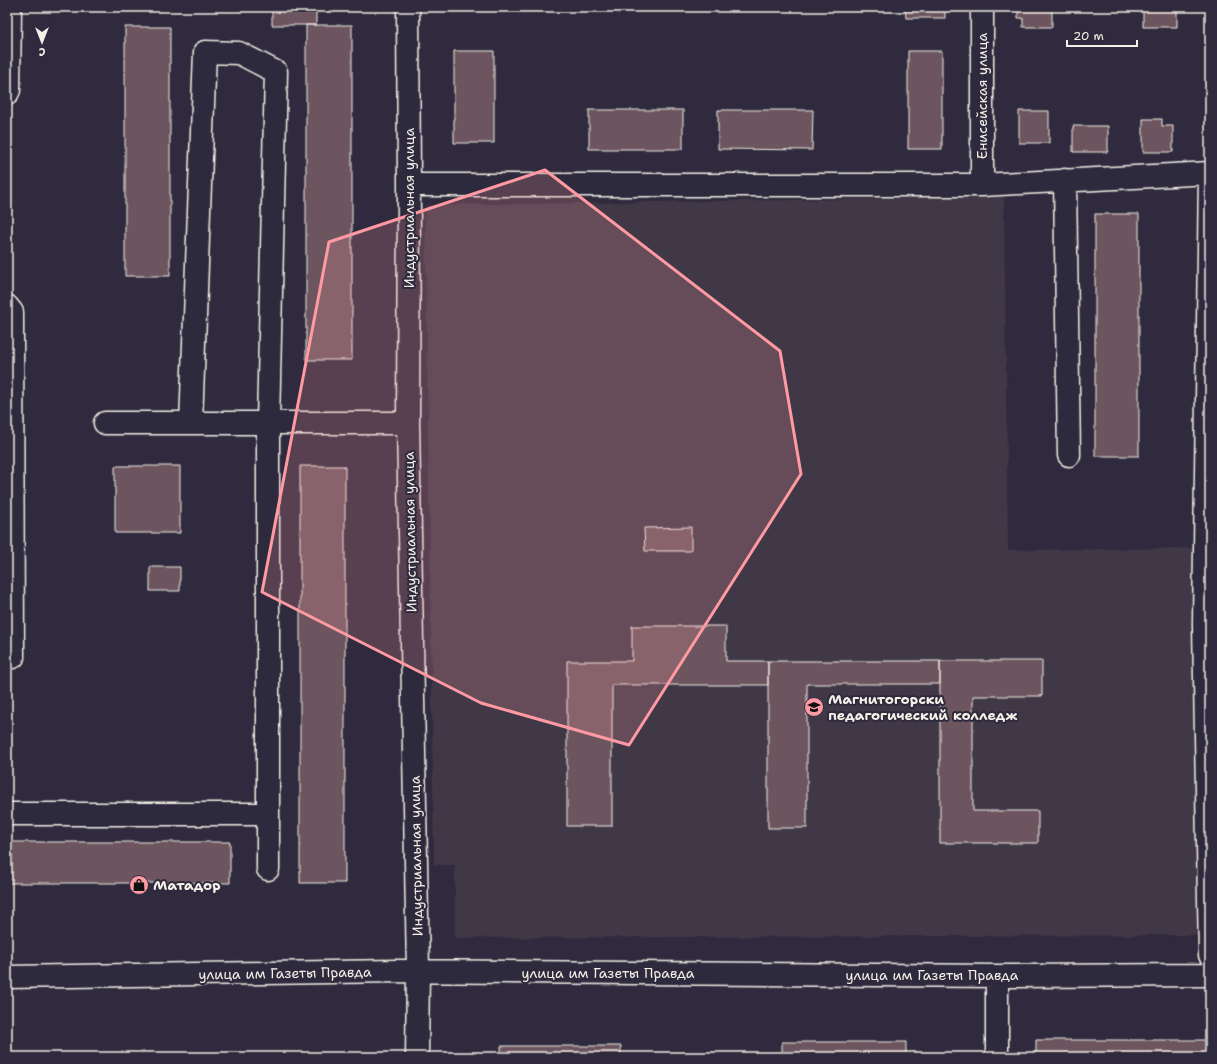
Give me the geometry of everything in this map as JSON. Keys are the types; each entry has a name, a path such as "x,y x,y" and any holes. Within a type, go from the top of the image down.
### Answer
{"street":[{"path":"7,94 9,90 10,7"},
{"name":"Индустриальная улица","path":"408,7 408,423 418,971 417,1057"},
{"name":"Енисейская улица","path":"982,7 982,185"},
{"path":"191,423 205,52 239,53 276,72 268,423 268,869"},
{"path":"409,185 982,185 1210,173 1207,624 1210,954"},
{"path":"1065,180 1069,455"},
{"path":"7,306 12,312 13,641 13,657 7,657"},
{"path":"105,423 408,423"},
{"path":"7,814 268,814"},
{"name":"улица им Газеты Правда","path":"7,977 418,971 997,976 1210,975"},
{"path":"997,976 997,1057"}],"highlighted area":[{"path":"545,170 780,351 801,474 629,745 481,703 262,592 329,242"}],"shaded area":[{"name":"Магнитогорски педагогический колледж","path":"1004,197 1008,550 1195,548 1200,935 455,938 455,865 434,865 425,205"}],"building":[{"path":"272,7 316,7 316,25 272,25"},
{"path":"454,7 494,7 494,9 454,9"},
{"path":"905,7 945,7 945,18 906,18"},
{"path":"1018,7 1052,7 1052,27 1023,27 1023,18 1018,18"},
{"path":"1143,7 1177,7 1177,27 1143,27"},
{"path":"306,25 352,25 352,360 306,360"},
{"path":"125,27 170,27 170,276 125,276"},
{"path":"454,51 494,51 494,143 454,143"},
{"path":"908,51 942,51 942,149 908,149"},
{"path":"589,110 683,110 683,149 589,149"},
{"path":"718,110 813,110 812,150 718,149"},
{"path":"1019,111 1049,111 1049,143 1019,143"},
{"path":"1143,119 1162,119 1162,126 1173,126 1173,152 1143,152"},
{"path":"1073,126 1108,126 1108,152 1073,152"},
{"path":"1095,214 1139,214 1139,456 1095,456"},
{"path":"115,466 180,466 180,533 115,533"},
{"path":"300,466 345,466 345,883 300,883"},
{"path":"691,527 691,551 645,551 644,528"},
{"path":"150,567 180,567 180,591 150,591"},
{"path":"632,626 726,626 726,661 768,661 768,685 612,685 612,826 567,826 567,661 632,661"},
{"path":"768,661 940,661 940,684 807,684 807,828 768,828"},
{"path":"940,661 1042,661 1042,696 973,696 973,811 1038,811 1038,843 940,843"},
{"path":"7,842 230,842 230,883 7,883"},
{"path":"1036,1040 1210,1040 1210,1057 1036,1057"},
{"path":"782,1042 906,1042 906,1057 782,1057"},
{"path":"501,1046 621,1046 621,1057 501,1057"}],"place":[{"name":"Магнитогорски педагогический колледж","path":"814,707"},
{"name":"Матадор","path":"139,885"}]}
